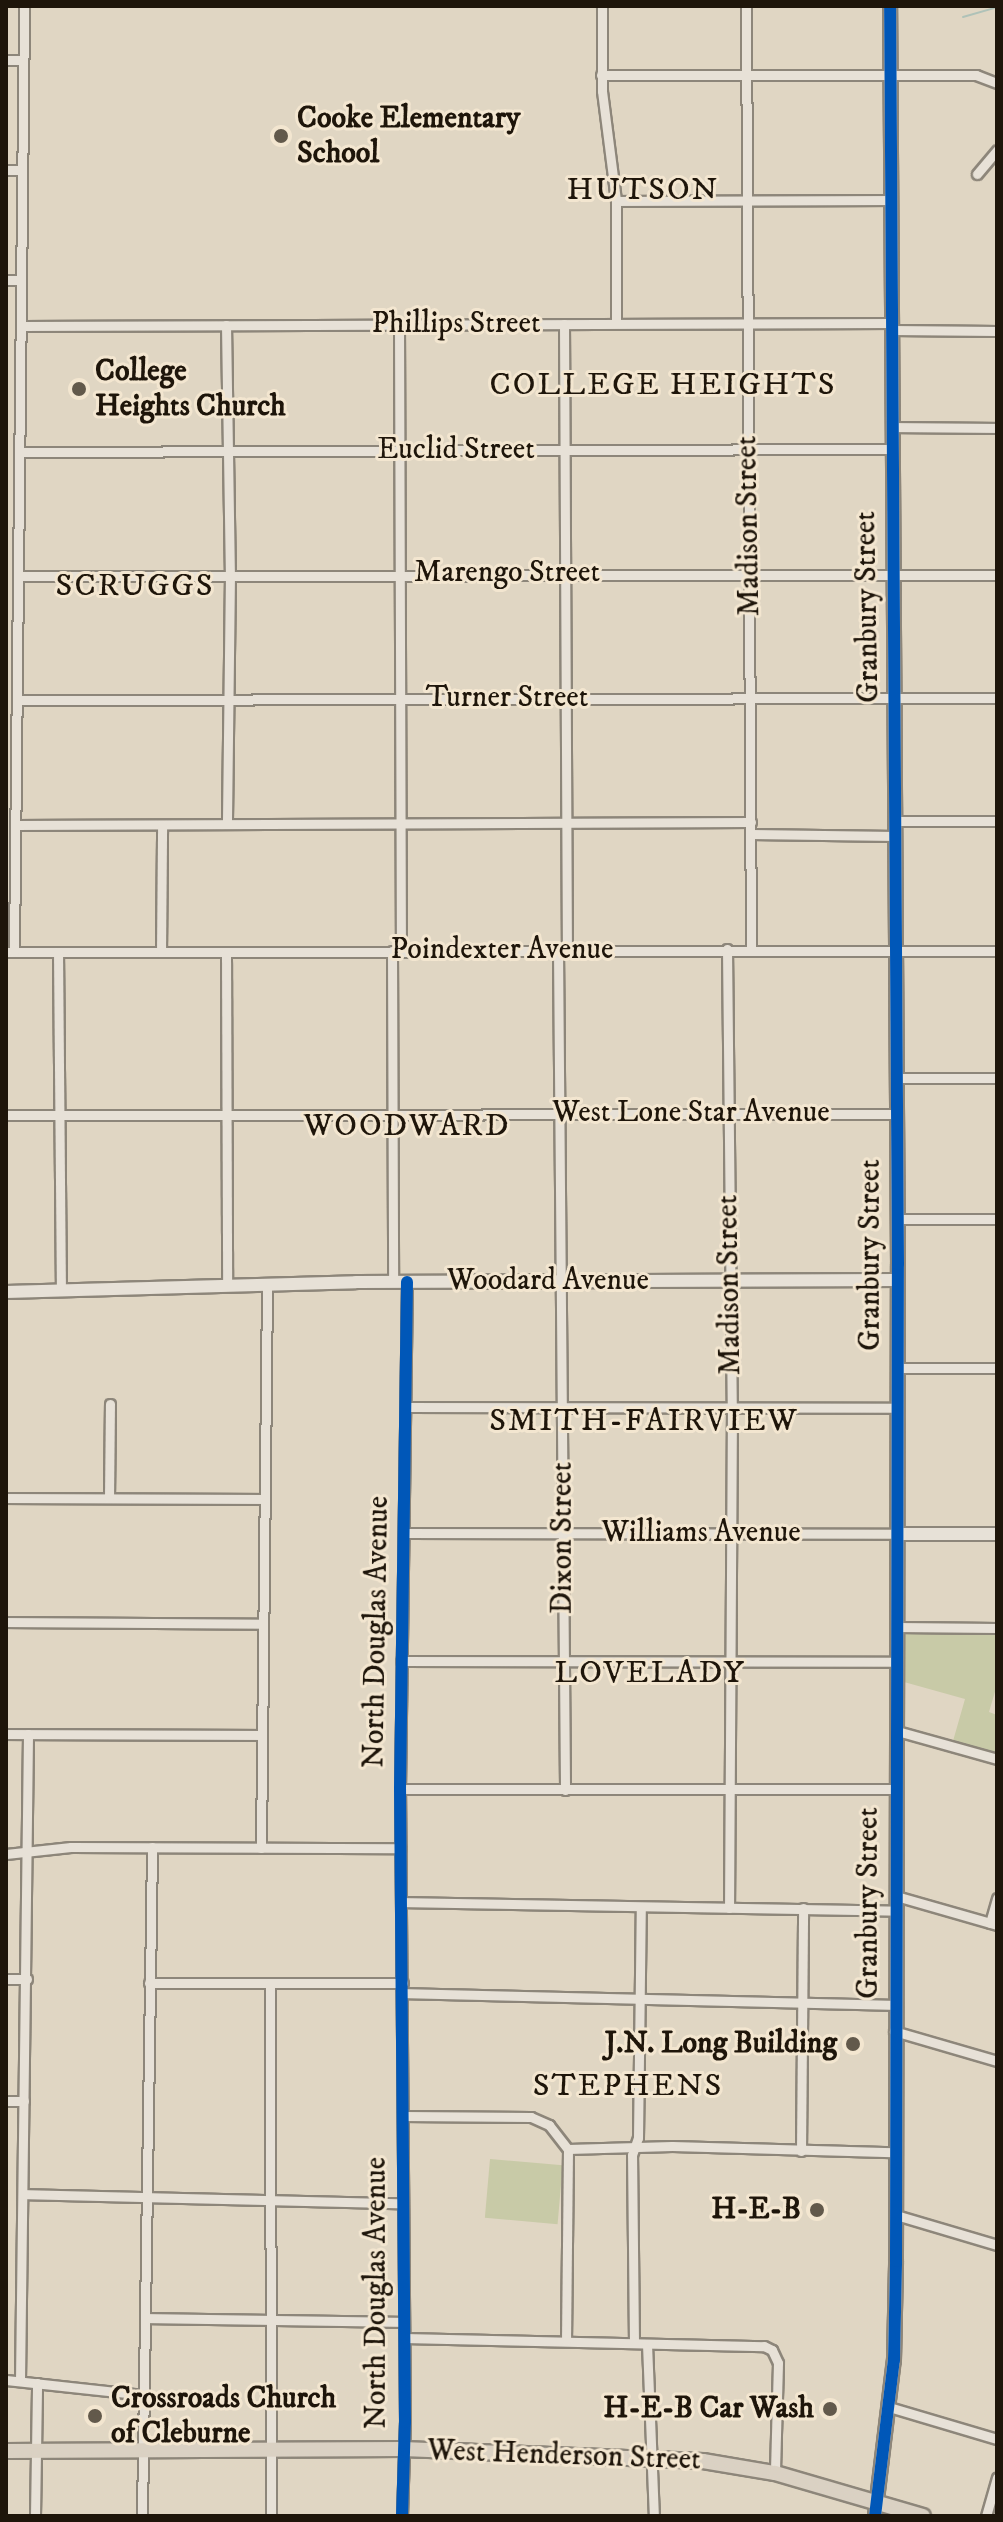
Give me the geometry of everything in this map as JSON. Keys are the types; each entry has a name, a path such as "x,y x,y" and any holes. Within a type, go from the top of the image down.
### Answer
{"main road":[{"name":"West Henderson Street","path":"6,2451 403,2449 651,2457 729,2464 775,2473 877,2510 923,2516"}],"street":[{"path":"10,952 17,700 24,6"},
{"path":"602,6 601,75 616,201 616,323"},
{"name":"Madison Street","path":"746,6 751,949"},
{"name":"Granbury Street","path":"877,2510 894,2348 896,2215 893,2152 898,1280 890,6"},
{"path":"6,60 23,60"},
{"path":"601,75 976,75 997,83"},
{"path":"977,174 997,150"},
{"path":"6,170 22,170"},
{"path":"616,201 891,200"},
{"path":"6,280 21,280"},
{"name":"Phillips Street","path":"21,326 748,323 997,331"},
{"name":"North Douglas Avenue","path":"399,324 401,824 393,1113 407,1407 400,1789 404,2322 402,2516"},
{"name":"Dixon Street","path":"564,324 568,821 560,1113 565,1790"},
{"path":"226,325 230,574 227,823"},
{"path":"892,427 997,428"},
{"name":"Euclid Street","path":"20,452 893,449"},
{"name":"Marengo Street","path":"18,576 400,573 997,575"},
{"name":"Turner Street","path":"17,700 997,698"},
{"path":"895,821 997,821"},
{"path":"15,825 751,822"},
{"path":"161,952 162,825"},
{"path":"751,834 895,836"},
{"name":"Madison Street","path":"727,949 732,1407 729,1908"},
{"name":"Poindexter Avenue","path":"10,952 997,951"},
{"path":"58,952 61,1290"},
{"path":"226,952 227,1285"},
{"path":"896,1078 997,1078"},
{"name":"West Lone Star Avenue","path":"6,1115 896,1114"},
{"path":"897,1219 997,1219"},
{"name":"Woodard Avenue","path":"6,1292 400,1282 898,1280"},
{"path":"261,1848 267,1284"},
{"path":"898,1368 997,1368"},
{"path":"109,1498 110,1404"},
{"path":"407,1407 898,1408"},
{"path":"6,1498 265,1499"},
{"name":"Williams Avenue","path":"405,1533 997,1534"},
{"path":"6,1622 262,1624"},
{"path":"897,1627 997,1628"},
{"path":"401,1661 897,1662"},
{"path":"897,1731 997,1759"},
{"path":"6,1734 262,1735"},
{"path":"20,2381 28,1734"},
{"path":"400,1789 896,1789"},
{"path":"142,2516 152,1847"},
{"path":"6,1854 28,1850 152,1847 401,1848"},
{"path":"896,1896 994,1924 997,1898"},
{"path":"402,1902 896,1911"},
{"path":"634,2343 632,2155 635,2148 641,1907"},
{"path":"801,2151 803,1908"},
{"path":"6,1979 27,1979"},
{"path":"149,1983 270,1983 639,1999 894,2005"},
{"path":"270,1983 271,2516"},
{"path":"894,2031 997,2061"},
{"path":"6,2101 24,2101"},
{"path":"403,2116 531,2117 549,2125 568,2149 566,2341"},
{"path":"568,2149 893,2152"},
{"path":"23,2194 403,2203"},
{"path":"896,2215 997,2245"},
{"path":"146,2318 404,2322"},
{"path":"404,2338 764,2346 772,2350 778,2363 775,2473"},
{"path":"647,2344 654,2516"},
{"path":"6,2380 143,2395"},
{"path":"35,2516 37,2383"},
{"path":"889,2407 997,2439"},
{"path":"986,2516 997,2478"}],"green space":[{"path":"905,1632 997,1632 997,1685 989,1712 997,1715 997,1754 953,1741 965,1699 904,1682"},
{"path":"490,2159 563,2165 558,2224 485,2218"}],"waterway":[{"path":"963,17 997,7"}],"cycle path":[{"path":"875,2516 894,2360 896,2261 898,1264 890,6"},
{"path":"402,2516 405,2422 400,1789 407,1282"}],"place":[{"name":"Cooke Elementary School","path":"281,136"},
{"name":"College Heights Church","path":"79,389"},
{"name":"J.N. Long Building","path":"853,2044"},
{"name":"H-E-B","path":"817,2210"},
{"name":"H-E-B Car Wash","path":"830,2409"},
{"name":"Crossroads Church of Cleburne","path":"95,2416"}],"district":[{"name":"HUTSON","path":"643,190"},
{"name":"COLLEGE HEIGHTS","path":"663,385"},
{"name":"SCRUGGS","path":"135,586"},
{"name":"WOODWARD","path":"407,1126"},
{"name":"SMITH-FAIRVIEW","path":"644,1421"},
{"name":"LOVELADY","path":"650,1673"},
{"name":"STEPHENS","path":"628,2086"}]}
